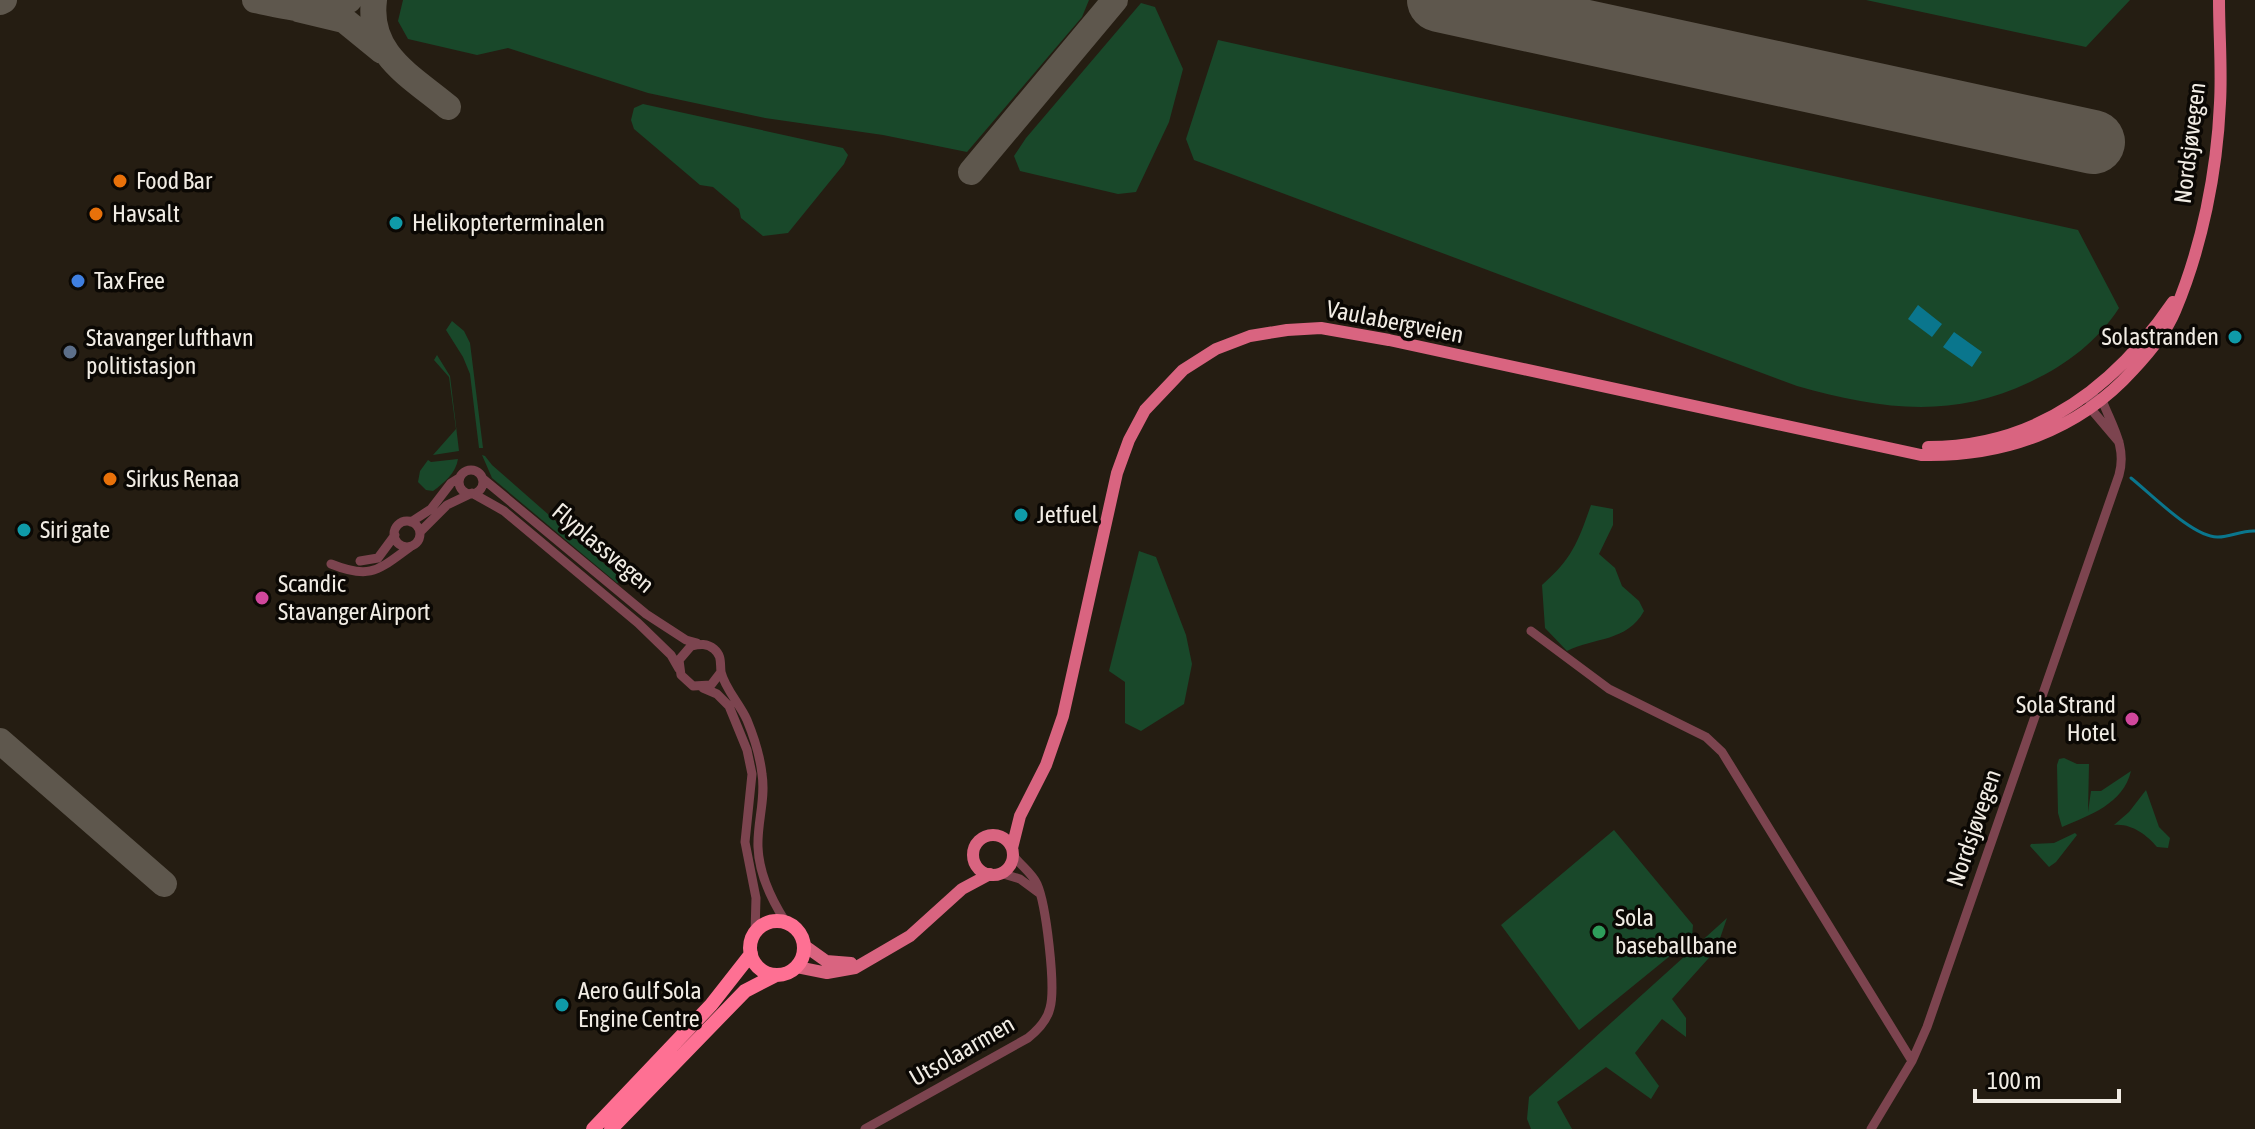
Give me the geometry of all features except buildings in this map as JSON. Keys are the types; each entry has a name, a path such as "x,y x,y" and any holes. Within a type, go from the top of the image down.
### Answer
{"highway":[{"path":"611,1129 745,991 797,967 805,946 795,926 785,921 763,925 751,943 751,954 756,965 776,975"},
{"path":"593,1129 711,1005 751,954"}],"main road":[{"name":"Nordsjøvegen","path":"2090,402 2102,400 2124,381 2155,344 2176,310 2206,206 2215,154 2220,102 2219,0"},
{"name":"Nordsjøvegen","path":"2090,402 2136,350 2182,288"},
{"name":"Vaulabergveien","path":"1013,851 1020,816 1042,773 1063,716 1112,494 1129,440 1145,410 1169,383 1216,349 1265,332 1321,328 1889,448 1941,447 1996,439 2090,402"},
{"path":"962,889 976,843 1020,816"},
{"path":"797,967 827,973 843,972 910,936 962,889 1011,864 1013,851 1003,837 990,835"},
{"path":"973,858 977,867 995,874"},
{"path":"805,946 826,961 838,964 866,961"}],"street":[{"name":"Nordsjøvegen","path":"1871,1129 1912,1061 1927,1027 2119,475 2123,460 2119,442 2102,400"},
{"path":"2090,402 2119,442"},
{"path":"331,564 351,571 380,570 419,540 420,532 447,505 481,488 482,478 473,469 463,472 431,509 411,522 399,525 378,558 360,561"},
{"name":"Flyplassvegen","path":"459,478 459,486 504,511 638,623 671,655 679,669"},
{"name":"Flyplassvegen","path":"482,478 646,614 686,640 700,644"},
{"path":"411,522 420,532"},
{"path":"395,535 400,544 410,547"},
{"path":"1531,631 1609,689 1706,737 1722,752 1912,1061"},
{"path":"703,688 718,679 722,662 715,650 700,644 684,652 679,669 688,684 717,694 729,706 739,726 749,762 751,800 745,842 756,898 755,933"},
{"path":"721,672 747,719 756,746 764,800 759,855 771,899 785,921"},
{"name":"Utsolaarmen","path":"865,1129 1028,1038 1042,1025 1052,1000 1045,912 1037,885 1013,851"},
{"path":"995,874 1020,879 1039,893"}],"green space":[{"path":"403,0 1089,0 1082,17 967,152 883,135 765,118 648,93 508,48 477,55 408,39 398,21"},
{"path":"1866,0 2130,0 2086,47"},
{"path":"1141,3 1155,7 1183,69 1169,122 1136,192 1118,194 1020,171 1014,156 1026,138"},
{"path":"1218,40 2078,230 2119,308 2091,342 2056,368 2030,382 1972,402 1915,407 1886,405 1797,386 1194,160 1186,139"},
{"path":"643,104 843,148 848,155 788,233 763,236 741,218 739,209 713,187 700,185 634,129 631,120 634,108"},
{"path":"452,321 464,331 470,343 483,448 479,448 470,374 446,330"},
{"path":"437,355 450,376 459,451 433,455 456,429 449,377 434,360"},
{"path":"482,455 623,580 617,583 492,478"},
{"path":"458,459 452,473 433,491 426,490 418,482 420,471 428,460"},
{"path":"1591,505 1613,509 1613,525 1599,554 1615,568 1622,586 1639,601 1644,611 1620,634 1567,651 1545,628 1542,585 1573,549"},
{"path":"1139,551 1156,557 1186,635 1192,664 1184,704 1141,731 1125,723 1125,682 1109,671"},
{"path":"2059,759 2077,764 2089,764 2088,812 2091,791 2101,791 2131,771 2121,792 2113,800 2094,813 2062,827 2058,813 2057,765"},
{"path":"2146,790 2159,827 2170,838 2168,848 2157,847 2132,828 2114,825"},
{"name":"Sola baseballbane","path":"1614,830 1693,925 1692,938 1579,1030 1501,925"},
{"path":"2075,833 2077,835 2049,867 2030,846 2054,843"},
{"path":"1727,918 1716,950 1672,999 1686,1018 1686,1037 1662,1019 1635,1053 1659,1086 1651,1099 1606,1067 1557,1102 1572,1129 1531,1129 1527,1119 1529,1097"}],"water":[{"path":"1918,305 1942,324 1932,337 1908,319"},
{"path":"1954,332 1982,352 1972,367 1943,347"}],"waterway":[{"path":"2131,478 2185,523 2208,535 2223,537 2255,531"}],"taxiway":[{"path":"0,2 4,0"},
{"path":"255,0 315,9 349,0"},
{"path":"374,0 377,35 385,49 406,74 448,107"},
{"path":"971,172 1115,0"},
{"path":"298,9 344,20 382,51"},
{"path":"0,741 164,884"}],"runway":[{"path":"1439,0 2093,142"}],"place":[{"name":"Food Bar","path":"120,181"},
{"name":"Havsalt","path":"96,214"},
{"name":"Helikopterterminalen","path":"396,223"},
{"name":"Tax Free","path":"78,281"},
{"name":"Solastranden","path":"2235,337"},
{"name":"Stavanger lufthavn politistasjon","path":"70,352"},
{"name":"Sirkus Renaa","path":"110,479"},
{"name":"Jetfuel","path":"1021,515"},
{"name":"Siri gate","path":"24,530"},
{"name":"Scandic Stavanger Airport","path":"262,598"},
{"name":"Sola Strand Hotel","path":"2132,719"},
{"name":"Sola baseballbane","path":"1599,932"},
{"name":"Aero Gulf Sola Engine Centre","path":"562,1005"}]}
